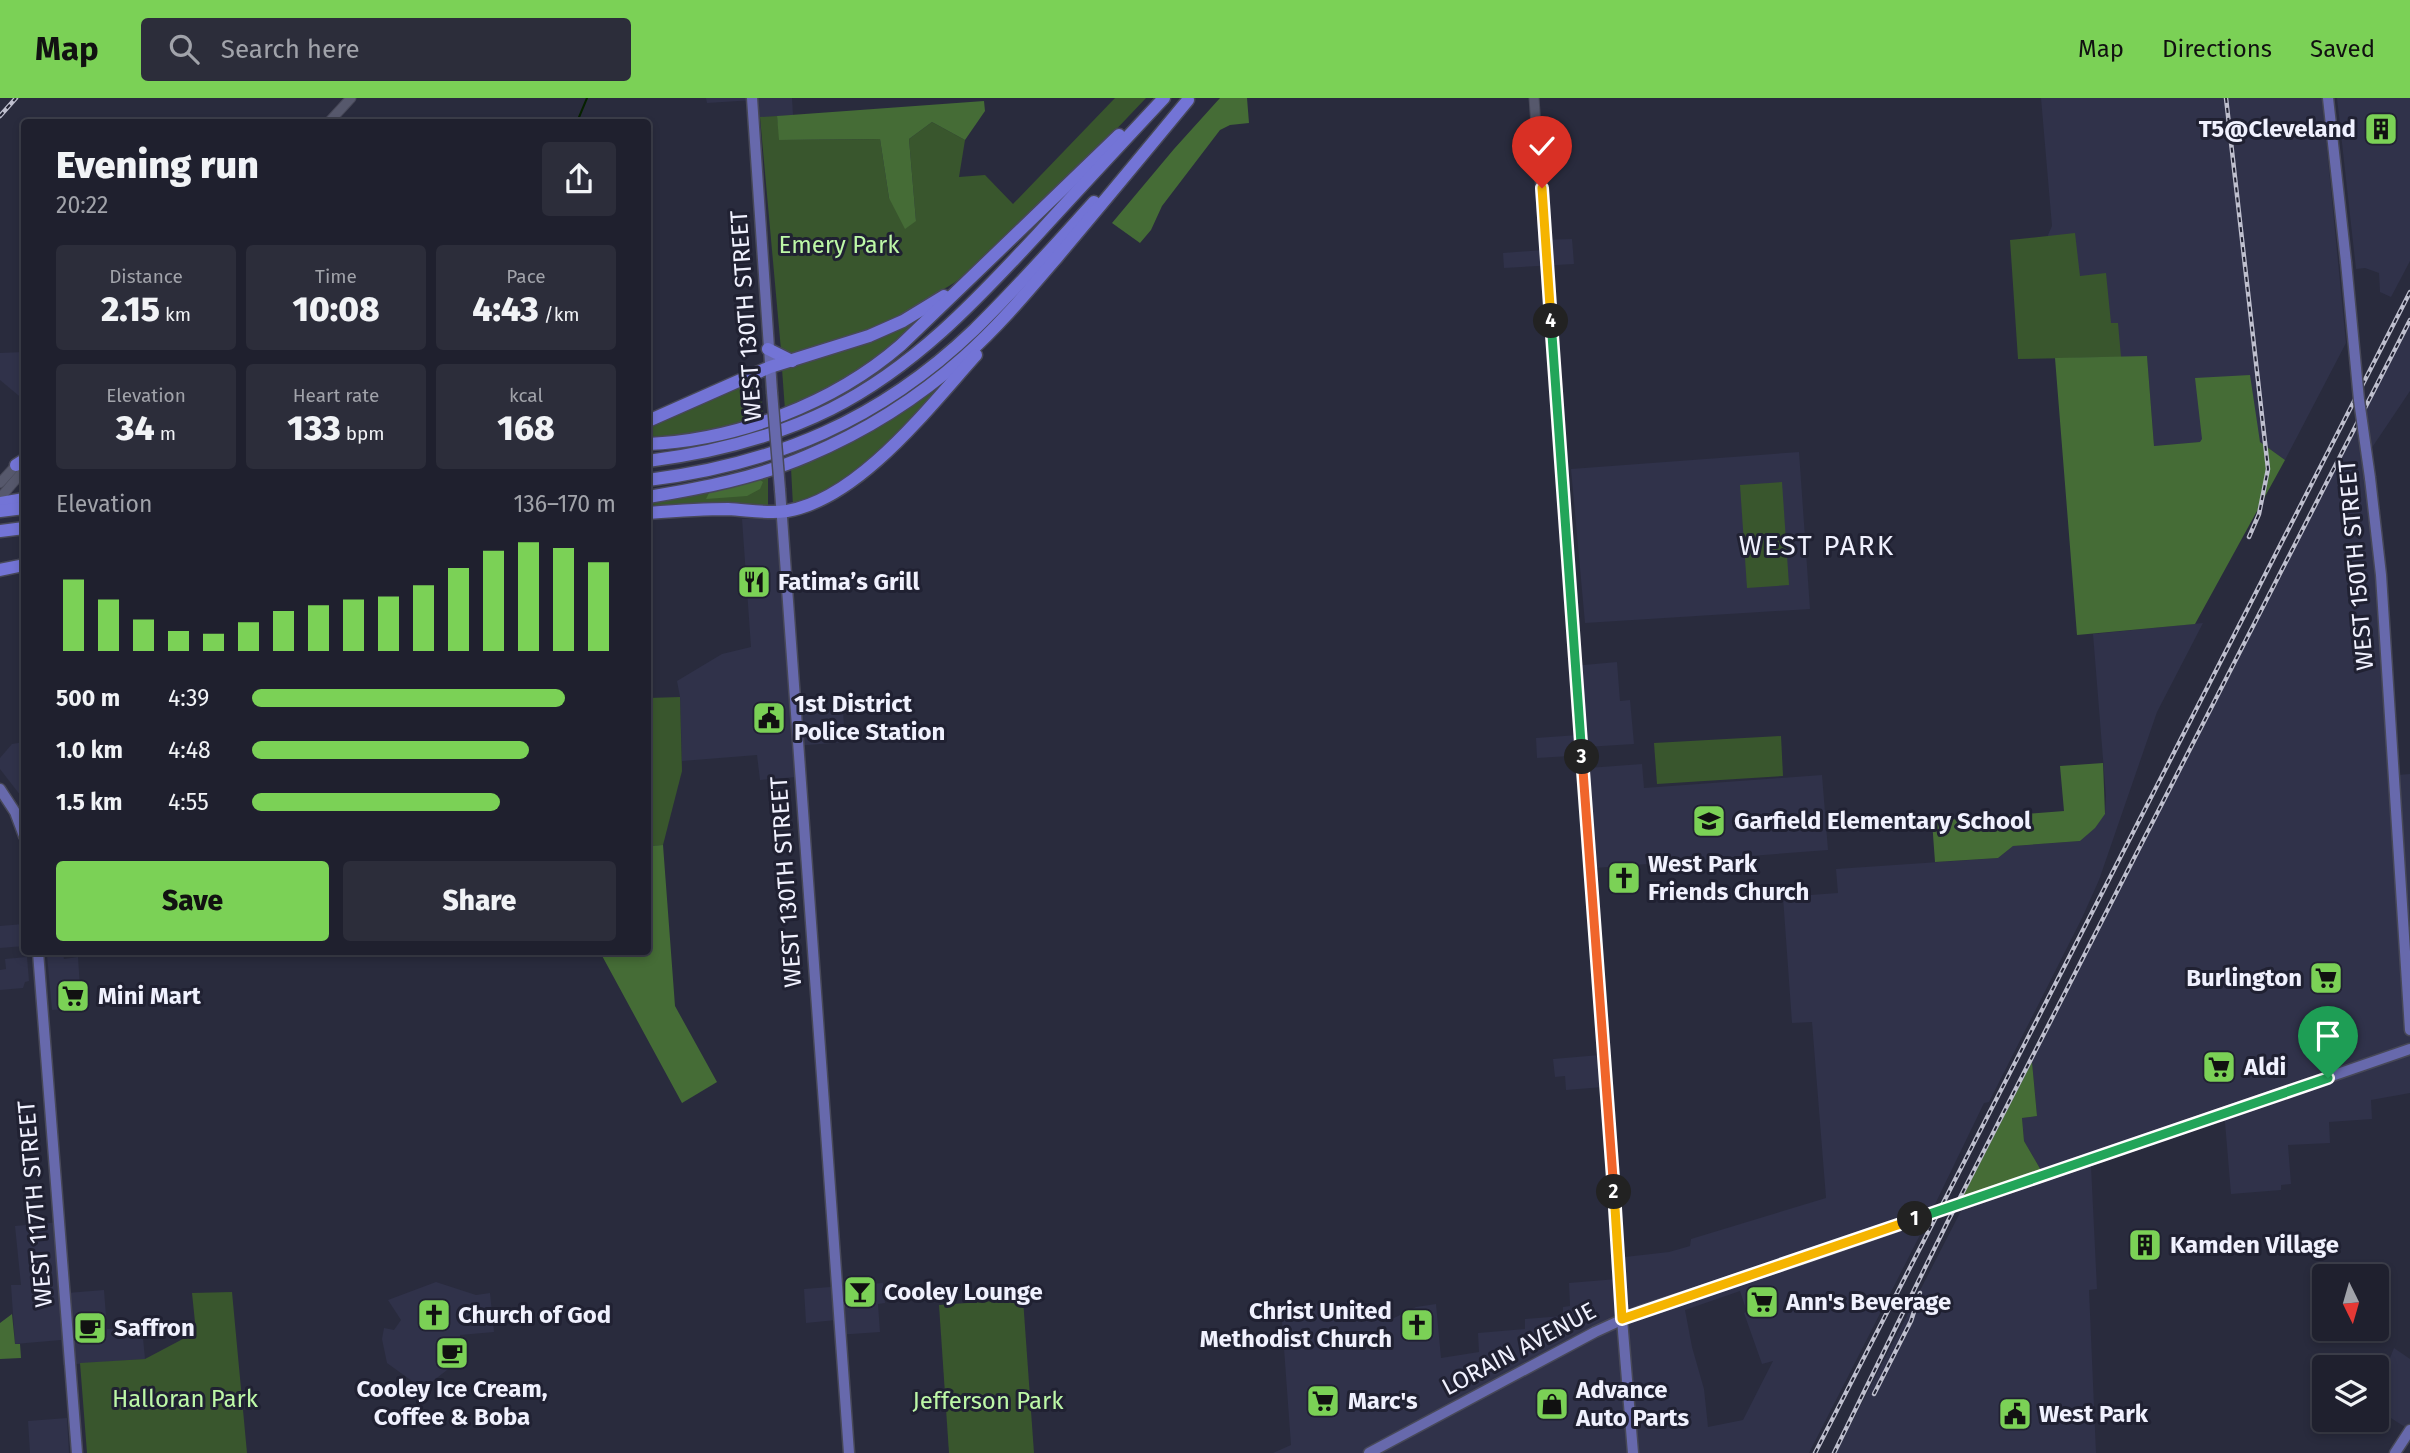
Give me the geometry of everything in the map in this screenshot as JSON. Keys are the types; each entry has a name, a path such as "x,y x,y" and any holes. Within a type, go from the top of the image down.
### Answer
{"highway":[{"path":"651,444 734,430 787,412 831,392 886,358 1157,98"},
{"path":"651,460 718,449 781,430 831,409 895,370 932,342 977,299 1164,98"},
{"path":"651,497 745,478 787,464 834,444 915,396 965,356 1006,315 1189,99"},
{"path":"651,480 709,471 764,457 835,428 894,395 947,354 997,307 1189,99"},
{"path":"651,420 770,367 886,329 930,305 970,278"},
{"path":"651,513 711,509 782,511 799,508 823,498 877,461 912,427 976,355 1006,315"},
{"path":"768,349 793,361"},
{"path":"0,500 21,499"},
{"path":"0,511 21,508"},
{"path":"0,531 21,528"},
{"path":"0,538 21,536"},
{"path":"0,570 21,566"}],"main road":[{"name":"WEST 130TH STREET","path":"752,98 849,1453"},
{"name":"WEST 150TH STREET","path":"2328,98 2359,400 2381,575 2410,1030"},
{"path":"0,789 15,812 21,828"},
{"name":"WEST 117TH STREET","path":"38,955 77,1453"},
{"name":"LORAIN AVENUE","path":"1369,1453 1622,1319 2410,1049"},
{"path":"1622,1319 1633,1453"},
{"path":"2395,1453 2410,1430"}],"street":[{"path":"332,119 351,98"},
{"path":"1534,98 1622,1319"},
{"path":"3,480 21,463"},
{"path":"0,500 15,481 21,465"}],"shaded area":[{"path":"706,98 792,98 793,115 756,118 754,100 707,103"},
{"path":"2041,98 2322,98 2346,343 2285,460 2254,438 2154,446 2147,357 2055,358 2048,235 2052,226"},
{"name":"T5@Cleveland","path":"2337,98 2410,98 2410,261 2391,297 2380,292 2379,273 2365,268 2356,269"},
{"path":"1572,239 1574,264 1504,268 1503,253 1543,250 1543,240"},
{"path":"2410,321 2410,391 2369,452 2397,775 2410,774 2410,1093 2371,1100 2372,1119 2329,1122 2330,1143 2288,1145 2291,1184 2281,1185 2281,1190 2231,1194 2224,1110 2042,1172 2024,1141 2022,1118 2037,1116 2032,1062"},
{"path":"21,352 21,398 0,380 0,353"},
{"path":"1799,452 1810,609 1585,623 1571,469"},
{"path":"786,517 797,713 843,710 845,742 795,746 797,777 760,780 757,755 682,761 677,681 722,654 751,647 742,519"},
{"path":"2203,623 2157,712 2099,880 2082,918 1989,1102 1984,1103 1809,1453 1273,1453 1291,1445 1281,1307 1356,1302 1381,1311 1390,1320 1416,1307 1436,1304 1441,1358 1479,1352 1478,1333 1525,1329 1525,1319 1563,1316 1563,1307 1570,1306 1569,1283 1617,1279 1616,1258 1669,1252 1690,1246 1691,1239 1826,1198 1812,1022 1792,1023 1783,897 1838,893 1836,869 1998,858 2013,846 2080,841 2105,814 2106,796 2093,634","holes":["1740,1291 1747,1312 1744,1313 1762,1364 1773,1361 1743,1420 1708,1427 1704,1389 1685,1310"]},
{"path":"1617,662 1620,701 1630,700 1634,744 1586,747 1586,755 1537,758 1536,738 1578,735 1573,666"},
{"path":"21,742 21,796 0,769 0,758 12,744"},
{"name":"Garfield Elementary School","path":"1642,764 1644,788 1822,775 1828,850 1595,868 1588,768"},
{"path":"21,924 21,946 0,948 0,926"},
{"path":"47,955 63,955 64,959 78,957 81,1003 67,1004 68,1009 52,1010"},
{"path":"27,957 29,981 25,982 23,988 0,990 0,970 6,969 5,959"},
{"path":"1600,1055 1603,1087 1566,1090 1565,1076 1555,1077 1553,1059"},
{"path":"2091,1166 2097,1289 2089,1290 2096,1453 1836,1453 1962,1209"},
{"path":"60,1222 67,1293 104,1290 107,1329 142,1327 145,1359 63,1365 61,1340 15,1344 11,1285 21,1285 15,1226"},
{"path":"436,1282 476,1295 490,1293 494,1332 460,1335 462,1358 423,1389 387,1363 382,1339 384,1328 394,1330 401,1320 388,1300"},
{"path":"883,1283 885,1303 878,1304 880,1332 837,1335 836,1320 806,1323 804,1289"},
{"path":"2394,1348 2410,1359 2408,1429 2389,1417 2389,1360"},
{"path":"67,1418 69,1453 30,1453 28,1421"}],"green space":[{"name":"Emery Park","path":"1115,98 1146,98 1108,138 971,270 954,283 887,323 795,356 781,350 760,117 777,116 780,140 880,139 889,198 916,221 909,139 932,122 965,140 959,177 985,175 1013,204"},
{"path":"1220,98 1247,98 1249,123 1230,125 1220,130 1162,206 1151,230 1140,243 1112,223"},
{"path":"984,101 985,111 965,140 932,122 909,139 916,221 905,229 889,198 880,139 779,140 777,116"},
{"path":"2075,233 2080,276 2106,273 2111,323 2118,323 2121,357 2018,359 2010,240"},
{"path":"926,312 928,315 895,346 838,385 785,410 782,369"},
{"path":"2147,356 2154,446 2200,442 2202,439 2195,378 2250,375 2260,442 2285,460 2195,624 2077,635 2055,358"},
{"path":"959,368 871,462 822,495 793,506 791,468 879,425"},
{"path":"760,378 763,418 703,434 651,440 651,423"},
{"path":"768,475 768,508 684,504 651,509 651,501"},
{"path":"760,480 763,482 760,489 747,496 706,499 709,493"},
{"path":"1782,482 1789,585 1747,588 1740,485"},
{"path":"680,697 682,771 663,845 651,846 651,698"},
{"path":"1781,736 1783,776 1657,784 1654,743"},
{"path":"2103,763 2105,814 2095,828 2080,841 2013,846 1998,858 1935,862 1932,821 2064,811 2060,766"},
{"path":"663,845 675,1006 717,1082 682,1103 602,955 651,955 651,846"},
{"path":"2032,1062 2037,1116 2022,1118 2024,1141 2042,1172 1962,1198"},
{"name":"Halloran Park","path":"232,1292 247,1453 87,1453 80,1363 145,1359 196,1332 192,1293"},
{"name":"Jefferson Park","path":"1023,1299 1034,1453 949,1453 939,1305"},
{"path":"12,1314 15,1344 20,1344 21,1358 0,1359 0,1323"}],"waterway":[{"path":"578,119 587,98"}],"railway":[{"path":"0,116 16,98"},
{"path":"2226,98 2268,469 2259,514 2249,537"},
{"path":"1815,1453 2410,292"},
{"path":"1834,1453 1948,1221 2410,320"},
{"path":"1874,1394 1911,1321 1920,1293"}],"place":[{"name":"T5@Cleveland","path":"2381,129"},
{"name":"Fatima’s Grill","path":"754,582"},
{"name":"1st District Police Station","path":"769,718"},
{"name":"Garfield Elementary School","path":"1709,821"},
{"name":"West Park Friends Church","path":"1624,878"},
{"name":"Burlington","path":"2326,978"},
{"name":"Mini Mart","path":"73,996"},
{"name":"Aldi","path":"2219,1067"},
{"name":"Kamden Village","path":"2145,1245"},
{"name":"Cooley Lounge","path":"860,1292"},
{"name":"Ann's Beverage","path":"1762,1302"},
{"name":"Church of God","path":"434,1315"},
{"name":"Christ United Methodist Church","path":"1417,1325"},
{"name":"Saffron","path":"90,1328"},
{"name":"Cooley Ice Cream, Coffee & Boba","path":"452,1353"},
{"name":"Marc's","path":"1323,1401"},
{"name":"Advance Auto Parts","path":"1552,1404"},
{"name":"West Park","path":"2015,1414"}],"district":[{"name":"WEST PARK","path":"1817,545"}],"route":[{"path":"1542,188 1622,1319 2328,1078"}]}
